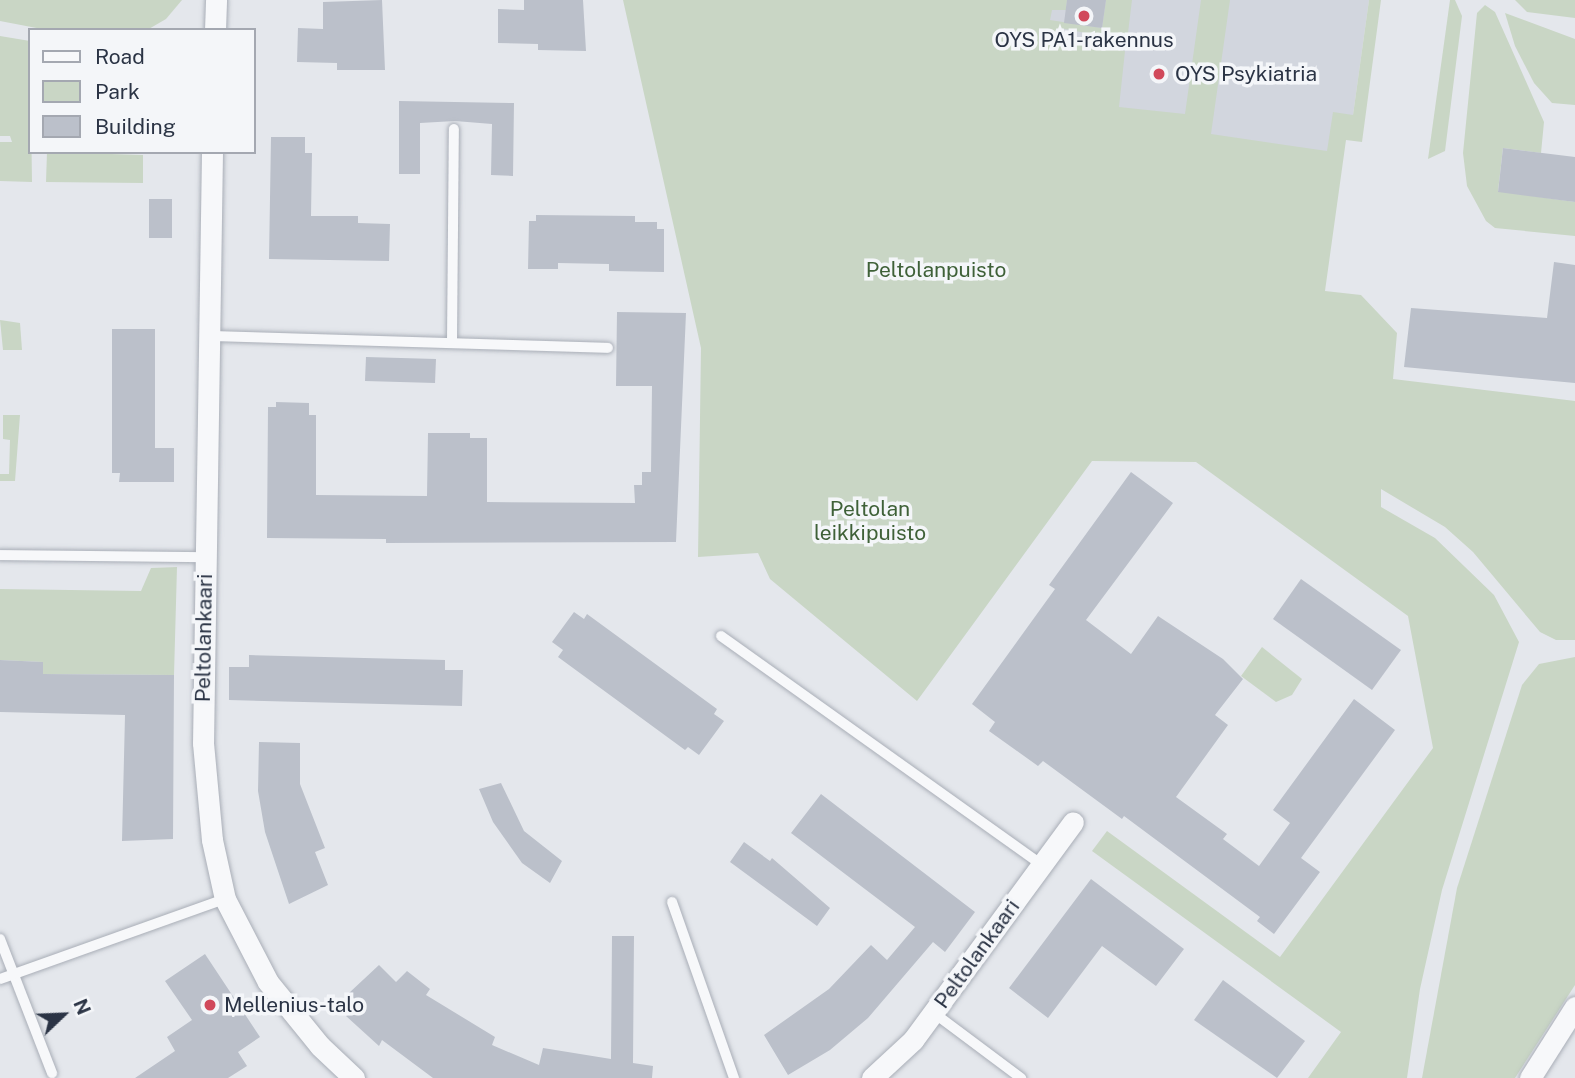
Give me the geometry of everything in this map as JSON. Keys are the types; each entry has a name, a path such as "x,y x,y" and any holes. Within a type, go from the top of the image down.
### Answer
{"street":[{"path":"215,28 216,0"},
{"name":"Peltolankaari","path":"212,154 202,743 212,840 225,898 268,982 320,1046 354,1078"},
{"name":"Peltolankaari","path":"872,1078 914,1040 1073,822"},
{"path":"1530,1078 1575,1007"}],"lane":[{"path":"452,343 454,129"},
{"path":"209,336 608,348"},
{"path":"0,555 205,557"},
{"path":"721,636 1043,866"},
{"path":"0,979 225,898"},
{"path":"673,902 734,1078"},
{"path":"0,939 52,1073"},
{"path":"934,1013 1021,1078"}],"shaded area":[{"name":"OYS Psykiatria","path":"897,0 1369,0 1353,115 1325,161 1026,119"}],"green space":[{"path":"0,0 182,0 166,19 150,28 37,28 0,21"},
{"name":"Peltolanpuisto","path":"623,0 1067,0 1066,10 1052,10 1050,20 1102,28 1106,0 1132,0 1127,41 1060,28 1060,37 1125,51 1119,107 1185,114 1201,0 1230,0 1211,134 1327,151 1333,112 1353,115 1369,0 1381,0 1362,142 1346,140 1325,291 1361,295 1397,333 1393,379 1575,401 1575,640 1556,640 1540,632 1473,552 1445,527 1381,489 1381,507 1435,538 1494,595 1519,642 1442,890 1420,989 1407,1078 1308,1078 1341,1032 1092,851 1107,831 1280,957 1433,748 1408,616 1196,462 1092,461 917,701 770,579 758,553 698,557 701,348"},
{"path":"1450,0 1455,0 1462,16 1445,151 1428,159"},
{"path":"1515,0 1575,0 1575,18 1527,12"},
{"path":"1485,5 1495,12 1544,122 1541,153 1503,148 1498,191 1575,202 1575,236 1495,228 1486,221 1467,186 1463,153 1477,13"},
{"path":"1505,13 1575,39 1575,105 1552,103 1534,83 1515,46"},
{"path":"0,36 28,41 28,154 32,154 32,182 0,181 0,142 12,142 10,136 0,136"},
{"path":"47,154 143,155 143,183 46,182"},
{"path":"0,320 20,323 22,350 3,350"},
{"path":"3,415 20,415 15,481 0,481 0,474 9,474 10,440 3,439"},
{"path":"177,567 174,675 43,674 43,662 0,660 0,589 141,591 151,568"},
{"path":"1262,647 1302,679 1292,695 1276,702 1241,676"},
{"path":"1575,657 1575,985 1515,1078 1422,1078 1457,888 1522,685 1539,664"}],"building":[{"path":"382,0 385,70 337,70 337,63 297,62 298,28 323,29 323,2"},
{"path":"524,0 583,0 586,51 538,50 538,44 498,43 498,9 524,10"},
{"name":"OYS PA1-rakennus","path":"1067,0 1106,0 1102,28 1064,23"},
{"path":"399,101 514,103 513,176 491,175 492,124 455,121 420,123 420,174 399,174"},
{"path":"271,137 305,137 305,153 312,153 311,216 358,216 358,223 390,224 389,261 269,259"},
{"path":"1503,148 1575,157 1575,202 1498,192"},
{"path":"149,199 172,199 172,238 149,238"},
{"path":"536,215 635,216 635,222 657,222 657,229 664,229 664,272 609,271 609,264 558,263 558,269 528,269 529,221 536,221"},
{"path":"1554,262 1575,265 1575,383 1404,367 1411,308 1547,318"},
{"path":"617,312 686,313 676,542 386,543 386,539 267,538 268,407 276,407 276,402 309,403 309,415 316,415 316,495 427,496 428,433 470,433 470,438 487,438 487,502 635,503 634,485 642,485 642,472 651,472 652,386 616,386"},
{"path":"112,329 155,329 155,448 174,448 174,482 119,482 120,473 112,473"},
{"path":"366,357 436,359 435,383 365,381"},
{"path":"1131,472 1173,503 1086,620 1131,654 1158,616 1223,659 1243,679 1215,715 1228,725 1176,797 1227,834 1223,839 1259,866 1290,823 1273,810 1354,699 1395,730 1301,858 1320,872 1274,934 1257,921 1260,917 1124,816 1122,819 1043,761 1038,766 989,731 995,722 972,704 1055,589 1049,585"},
{"path":"1301,579 1401,650 1372,690 1273,619"},
{"path":"574,612 584,619 587,614 717,709 714,714 724,721 699,755 688,747 685,750 558,657 563,650 552,642"},
{"path":"249,655 445,660 445,670 463,670 462,706 229,700 229,667 249,667"},
{"path":"0,660 43,662 43,674 174,675 173,839 122,841 125,715 0,712"},
{"path":"259,742 300,743 300,784 325,848 315,852 328,885 289,904 265,832 258,791"},
{"path":"501,783 524,831 562,861 550,883 522,863 493,822 479,789"},
{"path":"821,794 975,912 945,952 933,942 868,1018 830,1050 788,1075 764,1035 829,989 871,945 887,960 915,927 791,833"},
{"path":"744,842 770,861 772,858 830,908 817,926 730,862"},
{"path":"1091,879 1184,949 1156,986 1102,946 1048,1018 1009,988"},
{"path":"612,936 634,936 633,1063 653,1066 652,1078 433,1078 382,1040 379,1046 346,1016 359,1004 349,993 379,965 396,982 407,971 430,989 426,995 495,1037 492,1045 539,1065 543,1048 611,1059"},
{"name":"Mellenius-talo","path":"205,954 260,1037 238,1052 247,1066 228,1078 135,1078 175,1051 167,1037 192,1020 165,981"},
{"path":"1223,980 1305,1041 1277,1078 1194,1020"}],"place":[{"name":"OYS PA1-rakennus","path":"1084,16"},
{"name":"OYS Psykiatria","path":"1159,74"},
{"name":"Mellenius-talo","path":"210,1005"}],"park label":[{"name":"Peltolan leikkipuisto","path":"870,521"}]}
